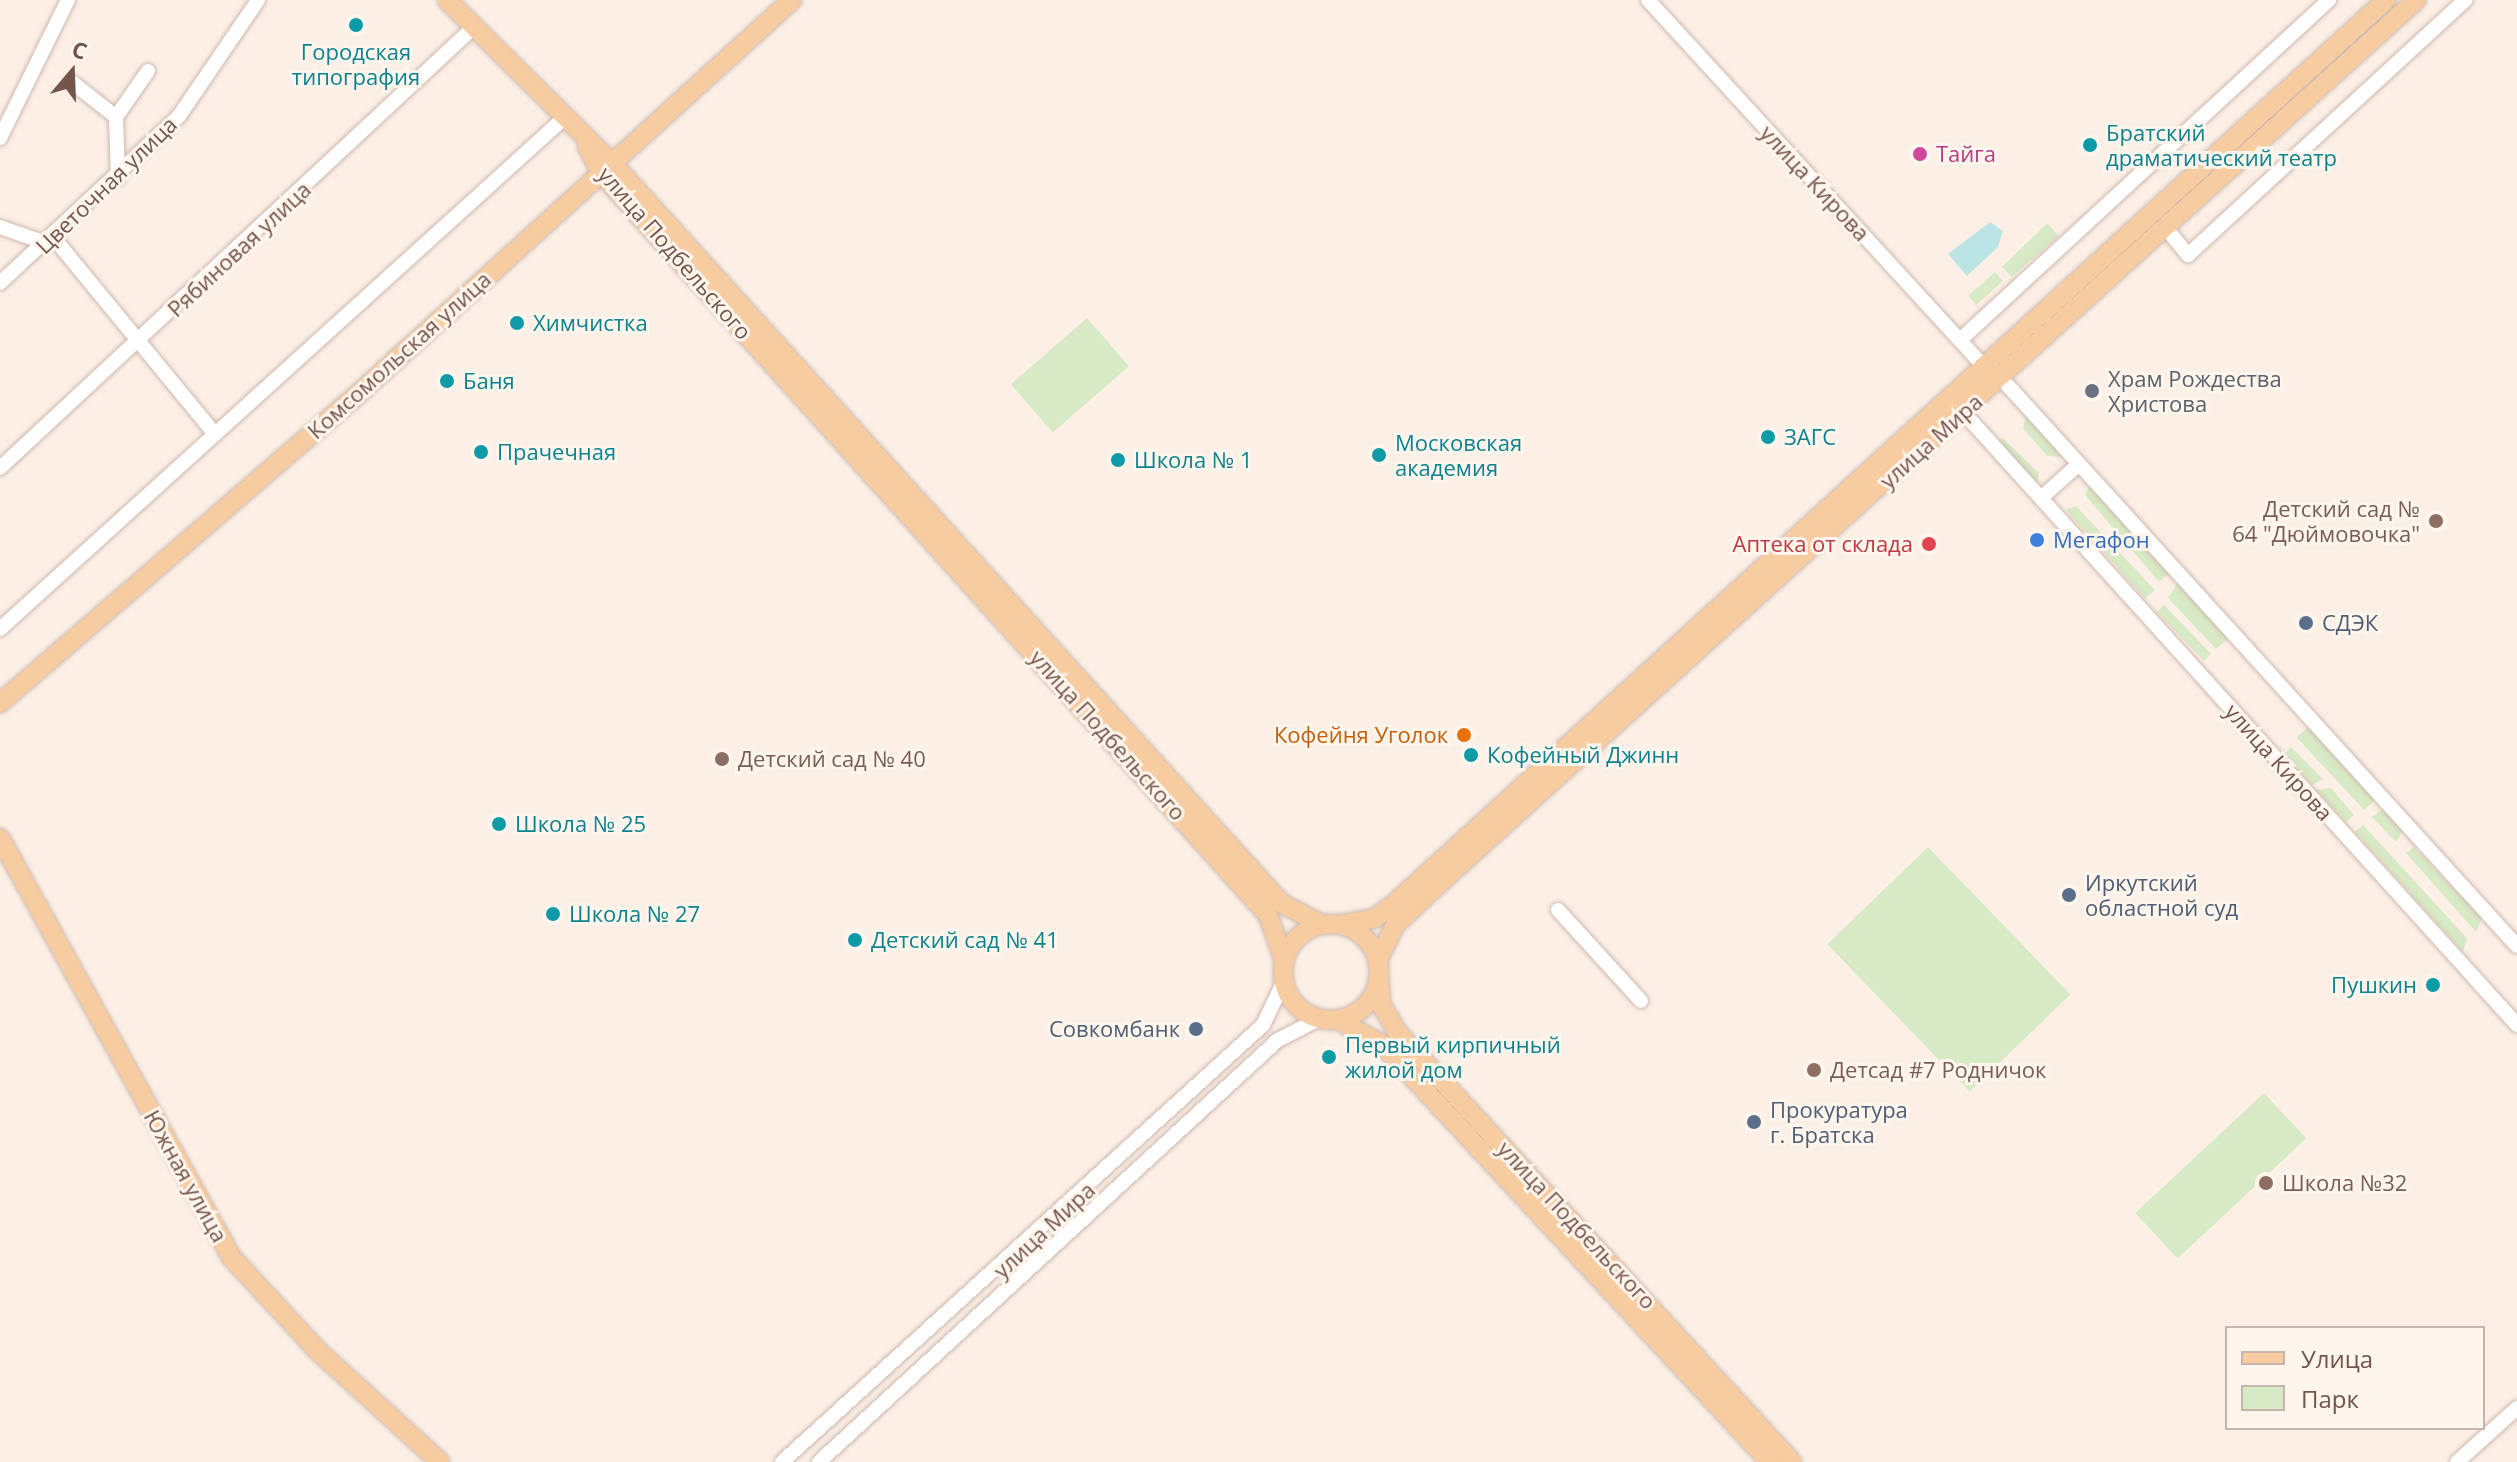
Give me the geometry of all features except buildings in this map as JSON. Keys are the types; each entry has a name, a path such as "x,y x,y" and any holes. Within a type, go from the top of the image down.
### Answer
{"main road":[{"name":"улица Подбельского","path":"447,0 584,140 738,314 1281,903 1321,924"},
{"name":"Комсомольская улица","path":"2,704 792,0"},
{"name":"улица Мира","path":"1438,873 1814,520 2386,0"},
{"name":"улица Мира","path":"1438,873 1828,536 2416,0"},
{"path":"2054,302 2068,317"},
{"name":"улица Подбельского","path":"738,314 1268,915 1284,960"},
{"path":"1814,520 1828,536"},
{"name":"Южная улица","path":"1,839 232,1258 297,1331 440,1462"},
{"path":"1342,924 1369,941 1378,960 1379,980 1365,1007 1328,1019 1293,1001 1284,981 1284,960 1301,933 1321,924 1342,924 1384,913 1438,873"},
{"path":"1378,960 1395,925 1438,873"},
{"name":"улица Подбельского","path":"1379,980 1381,1004 1397,1032 1745,1423 1770,1462"},
{"name":"улица Подбельского","path":"1328,1019 1383,1045 1745,1423 1792,1462"}],"street":[{"path":"0,138 68,0"},
{"name":"Цветочная улица","path":"0,283 118,178 179,116 258,0"},
{"name":"улица Кирова","path":"1648,0 1983,365"},
{"path":"1960,340 2329,0"},
{"path":"2166,228 2188,255 2465,0"},
{"name":"Рябиновая улица","path":"0,468 141,341 475,26"},
{"path":"118,178 116,117 148,71"},
{"path":"73,83 116,117"},
{"path":"0,100 16,107"},
{"path":"0,629 563,119"},
{"path":"0,227 50,240 141,341 215,434"},
{"path":"2001,378 2517,946"},
{"name":"улица Кирова","path":"1963,412 2517,1025"},
{"path":"2041,498 2079,464"},
{"path":"1558,910 1641,1001"},
{"name":"улица Мира","path":"782,1462 1263,1025 1284,981"},
{"name":"улица Мира","path":"819,1462 1278,1040 1328,1019"},
{"path":"2457,1462 2517,1408"}],"green space":[{"path":"2047,223 2059,236 2012,277 2002,267"},
{"path":"1995,272 2003,281 1976,305 1968,296"},
{"path":"1087,318 1129,366 1053,433 1011,384"},
{"path":"2026,415 2064,457 2047,456 2023,428"},
{"path":"2003,438 2039,473 2037,485 1996,441"},
{"path":"2091,483 2172,571 2159,582 2085,495"},
{"path":"2076,506 2155,590 2145,599 2066,510"},
{"path":"2180,579 2231,636 2216,649 2168,598"},
{"path":"2164,605 2211,654 2204,661 2157,612"},
{"path":"2309,726 2377,798 2364,810 2297,738"},
{"path":"2291,746 2323,779 2312,785 2285,754"},
{"path":"2331,788 2354,815 2346,822 2316,790"},
{"path":"2383,809 2403,831 2396,842 2372,817"},
{"path":"2363,825 2467,938 2463,952 2355,832"},
{"path":"1928,847 2070,994 1970,1092 1827,944"},
{"path":"2414,847 2482,919 2476,932 2406,853"},
{"path":"2264,1093 2306,1138 2178,1258 2135,1213"}],"water":[{"path":"1990,222 2003,231 1998,247 1967,276 1948,254"}],"place":[{"name":"Городская типография","path":"356,25"},
{"name":"Братский драматический театр","path":"2090,145"},
{"name":"Тайга","path":"1920,154"},
{"name":"Химчистка","path":"517,323"},
{"name":"Баня","path":"447,381"},
{"name":"Храм Рождества Христова","path":"2092,391"},
{"name":"ЗАГС","path":"1768,437"},
{"name":"Прачечная","path":"481,452"},
{"name":"Московская академия","path":"1379,455"},
{"name":"Школа № 1","path":"1118,460"},
{"name":"Детский сад № 64 \"Дюймовочка\"","path":"2436,521"},
{"name":"Мегафон","path":"2037,540"},
{"name":"Аптека от склада","path":"1929,544"},
{"name":"СДЭК","path":"2306,623"},
{"name":"Кофейня Уголок","path":"1464,735"},
{"name":"Кофейный Джинн","path":"1471,755"},
{"name":"Детский сад № 40","path":"722,759"},
{"name":"Школа № 25","path":"499,824"},
{"name":"Иркутский областной суд","path":"2069,895"},
{"name":"Школа № 27","path":"553,914"},
{"name":"Детский сад № 41","path":"855,940"},
{"name":"Пушкин","path":"2433,985"},
{"name":"Совкомбанк","path":"1196,1029"},
{"name":"Первый кирпичный жилой дом","path":"1329,1057"},
{"name":"Детсад #7 Родничок","path":"1814,1070"},
{"name":"Прокуратура г. Братска","path":"1754,1122"},
{"name":"Школа №32","path":"2266,1183"}]}
